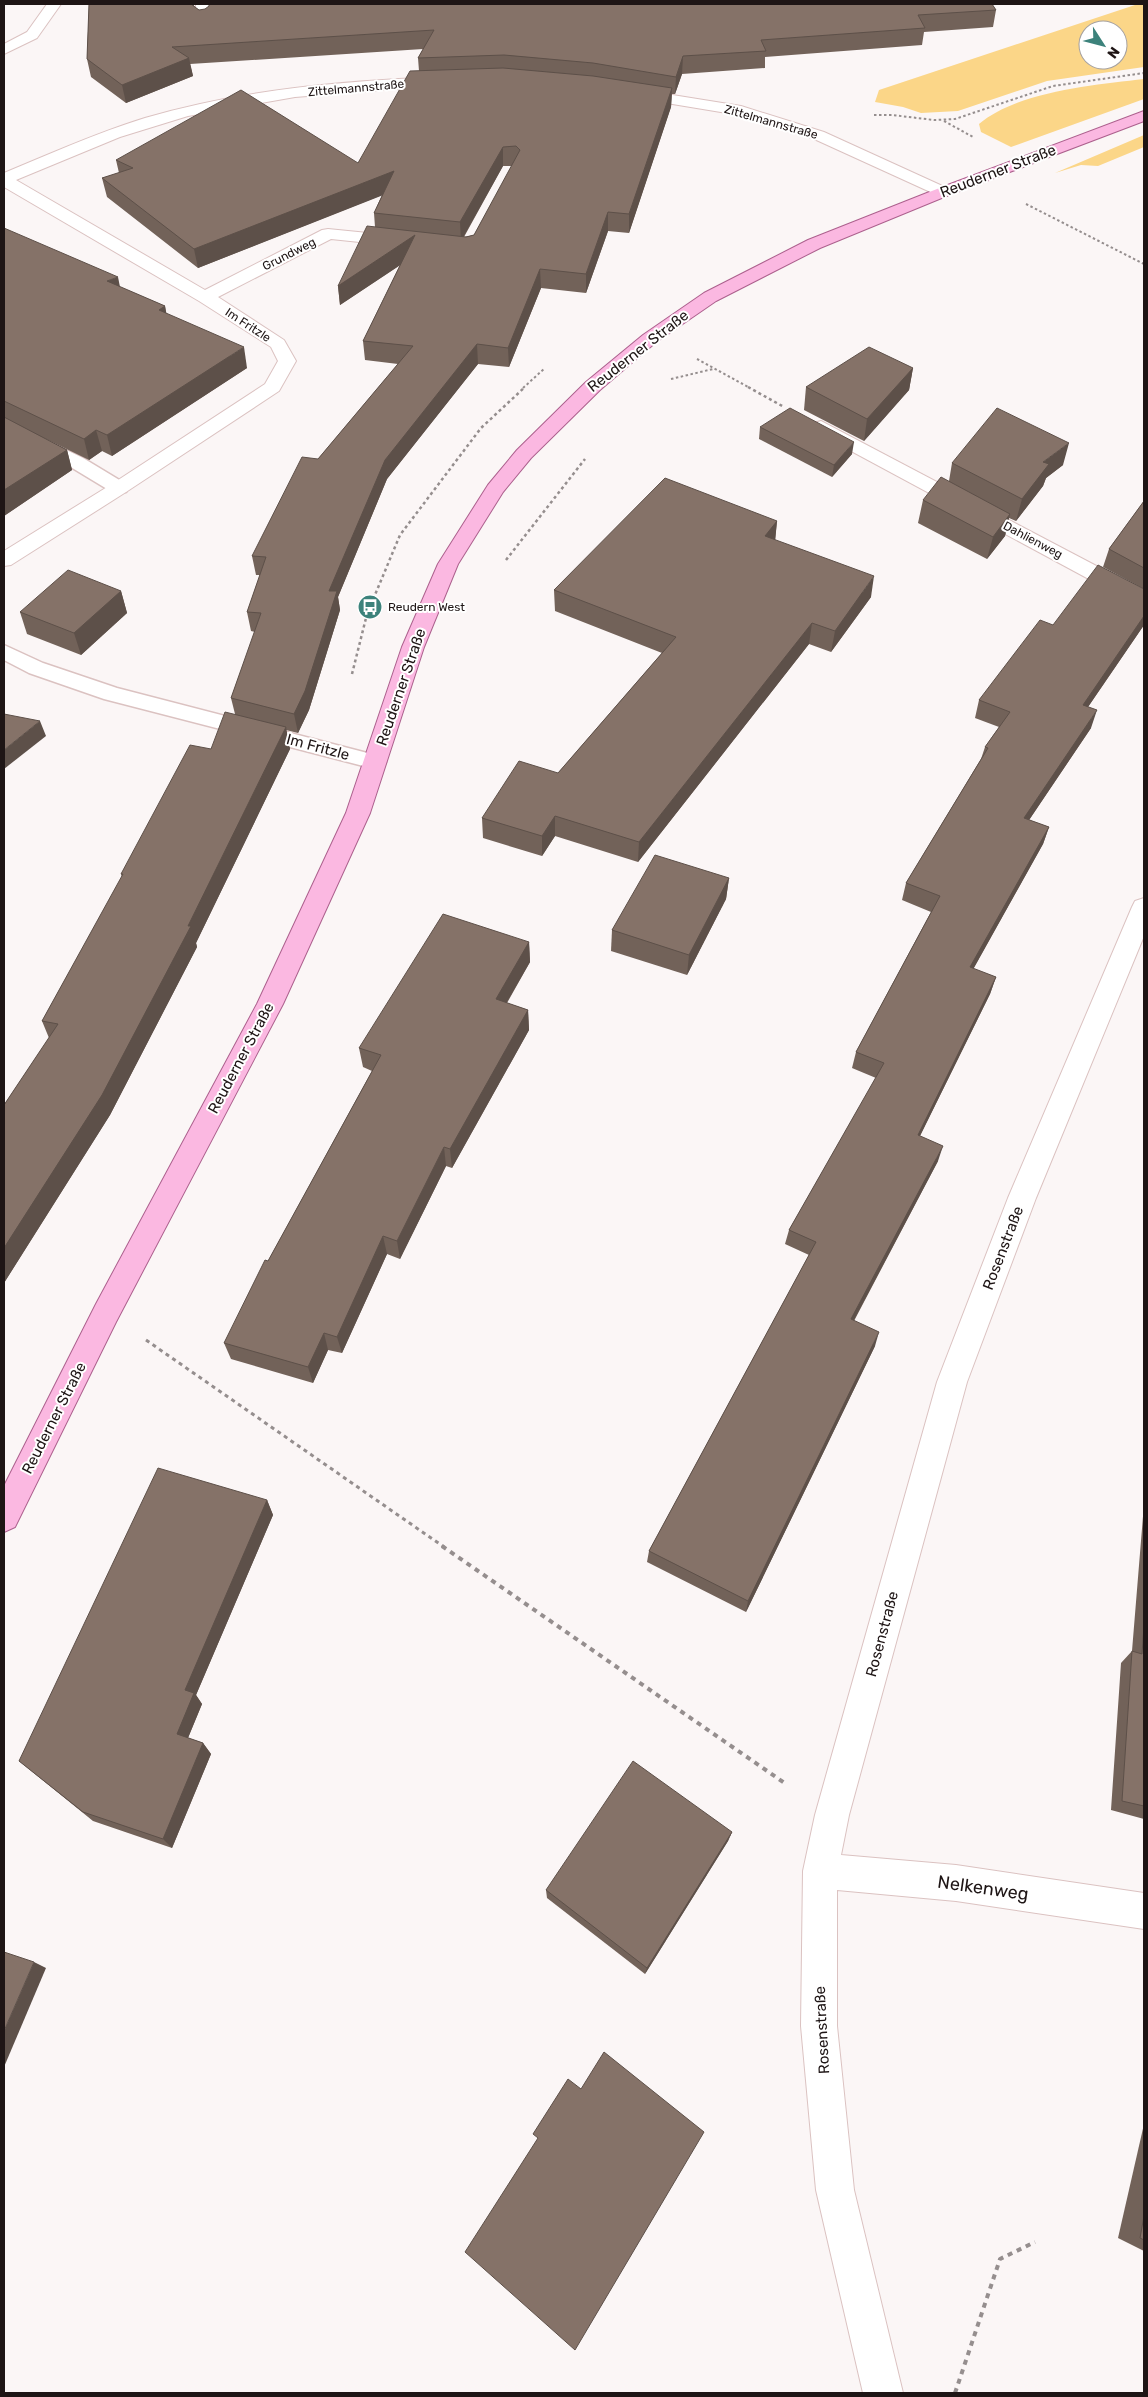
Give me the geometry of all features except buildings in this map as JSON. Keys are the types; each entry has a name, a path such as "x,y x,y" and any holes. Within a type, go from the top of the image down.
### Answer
{"main road":[{"name":"Reuderner Straße","path":"4,1517 106,1313 270,1004 358,812 413,647 448,564 495,489 524,454 593,386 649,339 710,297 814,244 943,192 1144,116"}],"street":[{"path":"4,50 32,35 54,4"},
{"path":"203,4 203,22"},
{"name":"Zittelmannstraße","path":"4,180 78,148 151,122 234,102 385,84 454,81"},
{"name":"Zittelmannstraße","path":"620,92 742,111 818,134 943,192"},
{"name":"Im Fritzle","path":"4,180 205,297 278,344 287,361 272,387 119,488 4,560"},
{"name":"Grundweg","path":"205,297 328,234 417,244"},
{"name":"Dahlienweg","path":"789,410 1144,600"},
{"name":"Rosenstraße","path":"883,2393 835,2190 819,2026 820,1871 832,1815 952,1382 1022,1198 1144,907"},
{"name":"Nelkenweg","path":"820,1871 956,1883 1144,1911"}],"lane":[{"path":"4,425 76,462 119,488"},
{"name":"Im Fritzle","path":"4,652 36,668 111,694 375,762"}],"path":[{"path":"818,134 867,115 890,113 943,120 974,113 1012,98 1054,86 1144,73"},
{"path":"1021,202 1144,264"},
{"path":"691,356 789,410"},
{"path":"670,379 714,368"},
{"path":"505,562 586,458"},
{"path":"106,1313 832,1815"},
{"path":"955,2393 1000,2259 1035,2242"}],"shaded area":[{"path":"1138,4 1144,4 1144,67 1128,69 1128,20 1090,20"},
{"path":"1078,24 1078,70 1123,70 1047,81 958,111 921,113 903,107 875,102 879,90"},
{"path":"1144,79 1144,99 1011,147 981,132 979,124 996,113 1036,97 1080,87"},
{"path":"1144,135 1144,147 1098,166 1081,165 1055,173"}],"place":[{"name":"Reudern West","path":"370,607"}]}
